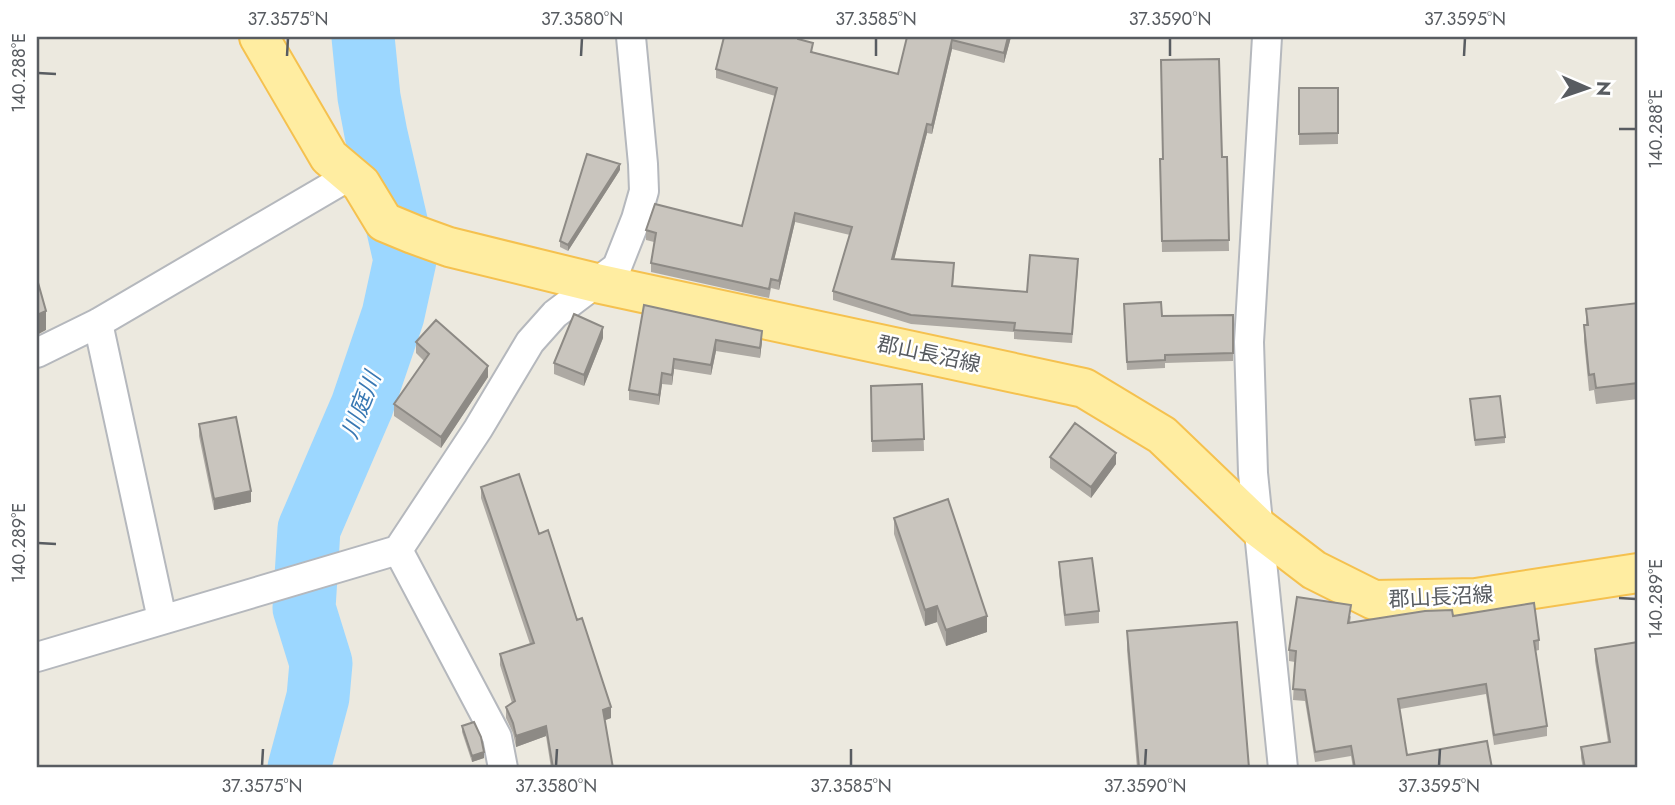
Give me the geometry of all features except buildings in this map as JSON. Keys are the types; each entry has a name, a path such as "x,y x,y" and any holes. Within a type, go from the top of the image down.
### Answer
{"main road":[{"name":"郡山長沼線","path":"259,37 329,157 356,180 384,222 449,247 596,283 1084,388 1162,435 1259,528 1314,570 1374,600 1476,598 1638,573"}],"street":[{"path":"37,657 398,550 478,429 530,342 555,314 617,267 644,191 631,37"},
{"path":"1267,37 1249,342 1253,473 1283,768"},
{"path":"37,353 98,323 356,180"},
{"path":"98,323 162,619"},
{"path":"398,550 498,737 503,768"}],"waterway":[{"name":"川庭川","path":"299,768 318,697 321,663 304,608 309,529 362,406 393,315 405,260 369,97 363,37"}]}
